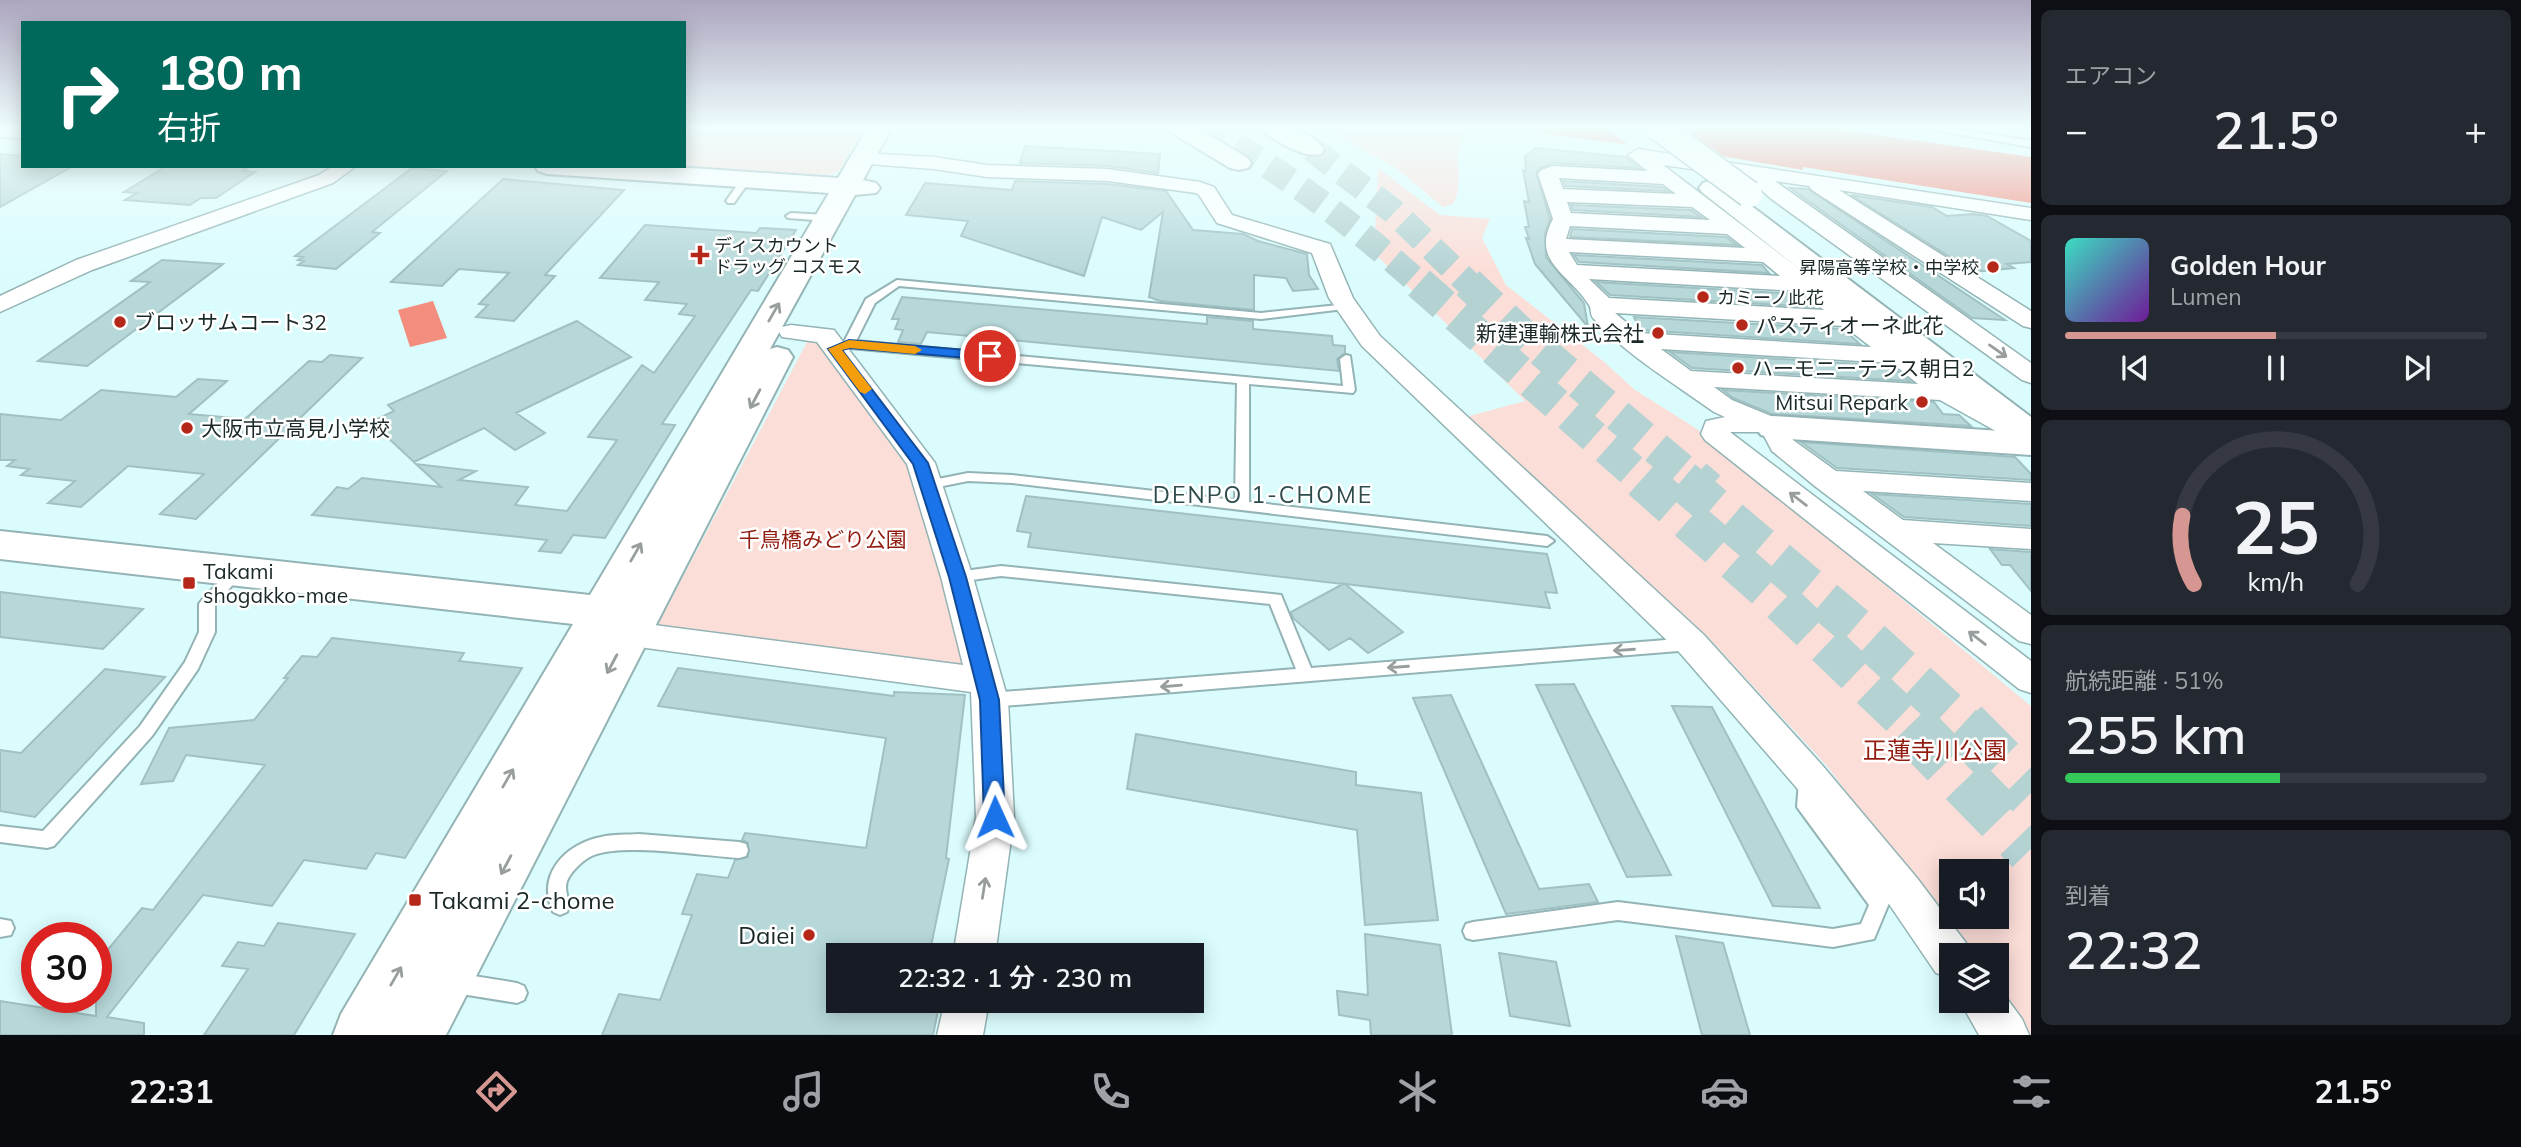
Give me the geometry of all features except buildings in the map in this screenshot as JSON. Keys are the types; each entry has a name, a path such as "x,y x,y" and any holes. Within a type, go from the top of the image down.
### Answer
{"main road":[{"path":"689,175 746,179 819,175"},
{"path":"415,1035 629,621 827,218 863,175"},
{"path":"362,1035 629,621 791,332 864,175"},
{"path":"1684,175 1705,195 2031,439"},
{"path":"1743,175 1757,183 2031,401"},
{"path":"1773,427 2031,439"},
{"path":"0,545 239,570 629,621"}],"street":[{"path":"0,305 84,265 333,175"},
{"path":"1110,175 1200,188 1207,191 1224,219 1322,249 1327,272 1344,306 1371,341 1692,644 1809,776 1903,891 1940,943"},
{"path":"1548,175 1559,207 1555,245 1571,271 1602,305 1602,314 1632,340 1723,406 1773,427 1782,445 1826,480 2031,632"},
{"path":"1616,175 1668,178"},
{"path":"1664,175 1705,195 1733,228 1946,393 2031,439"},
{"path":"1724,175 1757,183 1821,187 2031,321"},
{"path":"1757,183 1875,188 2031,214"},
{"path":"1757,183 1872,261 2031,375"},
{"path":"1559,207 1705,195"},
{"path":"1559,207 1733,228"},
{"path":"1830,232 1899,236"},
{"path":"1555,245 1769,256"},
{"path":"1872,261 1945,265"},
{"path":"1571,271 1805,284"},
{"path":"1912,290 1990,295"},
{"path":"1602,305 1850,319"},
{"path":"1959,324 2031,328"},
{"path":"791,332 825,335 842,346 920,463 957,577 987,691 995,817 976,943"},
{"path":"1632,340 1898,356"},
{"path":"1683,378 1946,393"},
{"path":"1773,427 1737,422 1716,427 1715,434 2031,680"},
{"path":"1826,480 2031,492"},
{"path":"1894,530 2031,539"},
{"path":"1993,604 2031,603"},
{"path":"629,621 987,691"},
{"path":"960,1035 965,1013"},
{"path":"1990,1013 2006,1035"}],"lane":[{"path":"731,201 746,179"},
{"path":"791,216 827,218"},
{"path":"1344,306 1261,316 897,283 870,301 842,346 1349,390 1346,359"},
{"path":"1242,505 1243,380"},
{"path":"928,485 968,477 1012,479 1547,541"},
{"path":"0,834 47,840 146,730 197,654 208,632 207,604 239,570"},
{"path":"957,577 1001,571 1276,599 1306,675"},
{"path":"987,691 1306,675 1692,644"},
{"path":"1473,930 1618,911 1833,938 1867,932 1879,903 1806,807 1809,776"},
{"path":"560,906 557,884 572,859 590,848 608,844 634,844 739,850"},
{"path":"444,981 517,993"}],"green space":[{"name":"正蓮寺川公園","path":"1378,175 1388,175 1440,215 1490,219 1482,238 1506,285 1603,361 1635,390 1697,429 2031,706 2031,1035 2009,1004 2009,943 1963,943 1952,929 2009,929 2009,859 1939,859 1939,912 1826,765 1707,636 1466,417 1525,401 1374,253"},
{"path":"1405,175 1459,175 1453,204 1443,207"},
{"name":"千鳥橋みどり公園","path":"808,340 818,340 915,470 971,666 657,626"}],"shaded area":[{"path":"1856,175 2031,175 2031,203"},
{"path":"433,301 447,338 410,347 398,310"}],"tunnel":[{"path":"1282,175 1369,240 1421,285"},
{"path":"1346,175 1393,211 1470,285"},
{"path":"1419,283 1644,481"},
{"path":"1468,283 1523,335 1695,481"},
{"path":"1642,479 1779,600 1911,726"},
{"path":"1693,479 1707,491"},
{"path":"1682,480 1861,632 1965,727"},
{"path":"1911,726 2031,849"},
{"path":"1965,727 2031,793"}],"slow traffic":[{"path":"865,389 834,349 849,344 915,350"}],"place":[{"name":"ディスカウント ドラッグ コスモス","path":"700,255"},
{"name":"昇陽高等学校・中学校","path":"1993,267"},
{"name":"カミーノ此花","path":"1703,297"},
{"name":"ブロッサムコート32","path":"120,322"},
{"name":"パスティオーネ此花","path":"1742,325"},
{"name":"新建運輸株式会社","path":"1658,333"},
{"name":"ハーモニーテラス朝日2","path":"1738,368"},
{"name":"Mitsui Repark","path":"1922,402"},
{"name":"大阪市立高見小学校","path":"187,428"},
{"name":"Takami shogakko-mae","path":"189,583"},
{"name":"Takami 2-chome","path":"415,900"},
{"name":"Daiei","path":"809,935"}],"district":[{"name":"DENPO 1-CHOME","path":"1263,494"}],"route":[{"path":"990,356 849,344 834,349 920,463 957,577 990,700 995,817"}]}
